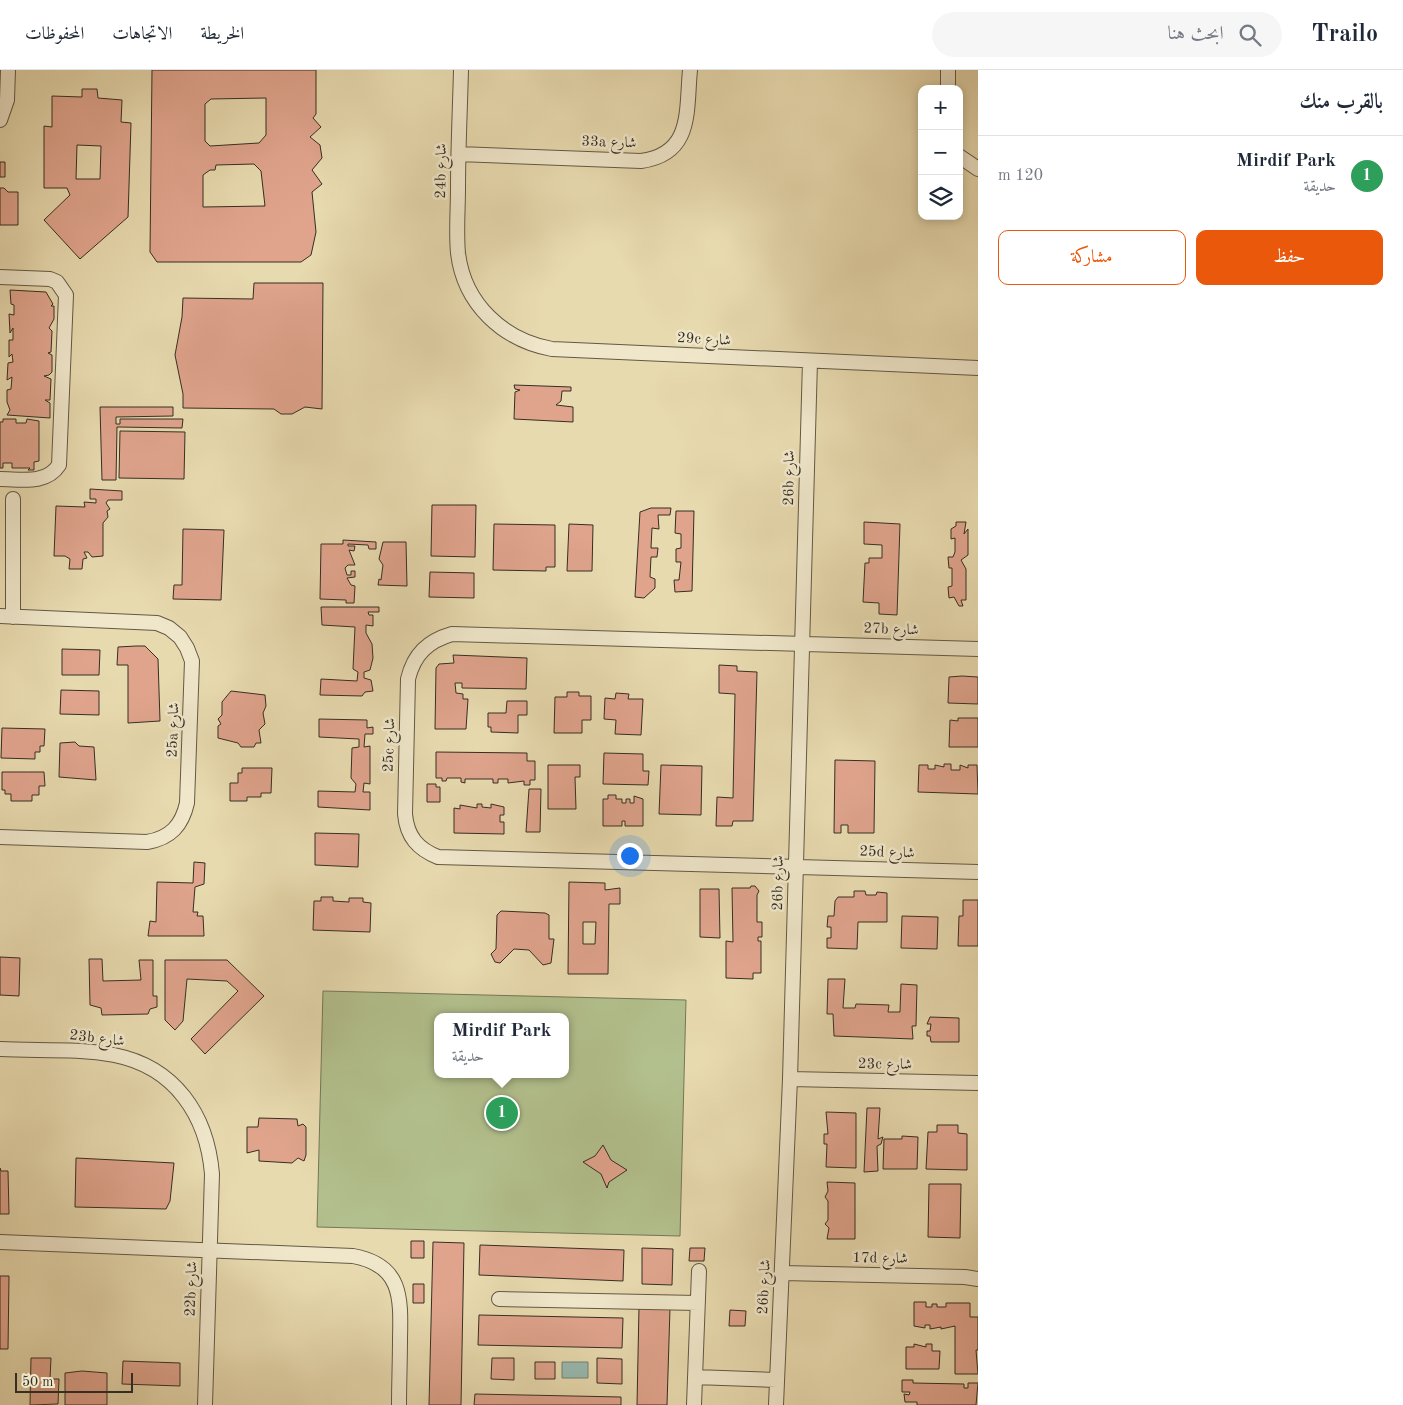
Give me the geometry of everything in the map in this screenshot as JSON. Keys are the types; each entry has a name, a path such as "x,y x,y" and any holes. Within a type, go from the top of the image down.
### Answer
{"street":[{"path":"0,120 7,100 8,70"},
{"name":"24b شارع","path":"461,70 458,251 462,273"},
{"name":"33a شارع","path":"459,154 641,161 653,159 673,148 685,128 690,70"},
{"path":"948,70 948,85"},
{"path":"963,159 978,169"},
{"name":"29c شارع","path":"462,273 468,289 488,317 516,338 533,346 552,349 978,368"},
{"path":"0,277 50,279 63,288 66,303 59,465 55,472 42,479 0,479"},
{"name":"26b شارع","path":"776,1405 790,1079 810,361"},
{"path":"6,617 13,499"},
{"name":"25a شارع","path":"0,838 147,842 158,840 177,828 184,816 187,803 193,674 188,648 170,628 157,623 6,617"},
{"name":"25c شارع","path":"795,866 451,858 438,857 426,852 416,844 409,833 405,814 408,679 418,654 428,645 452,634 802,644"},
{"name":"27b شارع","path":"802,644 978,648"},
{"name":"25d شارع","path":"795,866 978,872"},
{"name":"23b شارع","path":"0,1049 114,1055 137,1061 158,1073 182,1094 192,1106 203,1127 210,1150 212,1174"},
{"name":"23c شارع","path":"790,1079 978,1083"},
{"name":"22b شارع","path":"205,1405 212,1174"},
{"path":"0,1242 210,1252 353,1256 377,1264 387,1272 400,1295 399,1405"},
{"path":"694,1405 699,1271"},
{"name":"17d شارع","path":"782,1272 978,1279"},
{"path":"499,1299 698,1303"},
{"path":"695,1377 777,1380"}],"green space":[{"path":"323,991 686,1000 680,1236 317,1227"}],"water":[{"path":"562,1362 588,1362 588,1378 562,1378"}],"building":[{"path":"152,70 316,70 316,114 313,118 321,127 310,137 320,145 322,158 312,170 322,184 312,192 316,232 311,255 301,262 157,262 150,252","holes":["266,98 266,135 259,143 210,146 205,141 205,104 211,99","254,164 261,171 265,206 203,207 203,175 210,170 215,170 216,165"]},
{"path":"82,89 97,89 98,98 122,100 121,122 131,123 128,217 80,259 44,220 70,195 67,188 44,188 44,126 52,127 52,96 82,97","holes":["77,145 101,146 100,179 76,179"]},
{"path":"0,162 5,162 5,177 0,177"},
{"path":"0,188 4,188 8,192 18,192 18,225 0,225"},
{"path":"254,283 323,283 322,409 305,407 292,414 281,414 274,409 183,408 183,394 175,355 182,317 183,298 253,299"},
{"path":"10,290 46,292 53,304 51,306 54,306 54,319 49,328 52,331 51,352 48,353 52,355 52,372 44,376 51,379 50,400 45,400 50,403 50,418 7,415 10,410 7,402 7,390 11,389 12,377 7,380 8,363 13,362 12,354 9,357 9,340 13,340 13,328 10,333 9,314 14,315 14,305 11,304"},
{"path":"514,385 571,387 571,391 562,391 561,401 556,405 573,407 573,422 514,419 515,392 520,390 515,389"},
{"path":"100,407 173,407 173,416 116,417 116,424 120,424 120,419 183,419 182,428 117,427 116,480 102,480"},
{"path":"3,419 16,419 16,423 26,423 27,419 39,421 39,461 34,462 34,470 28,470 30,468 12,468 12,463 3,463 3,468 0,468 0,422 3,422"},
{"path":"120,431 185,432 184,479 119,478"},
{"path":"90,489 122,491 122,500 108,500 106,503 110,509 107,511 108,517 103,523 103,556 92,557 88,552 84,552 87,558 83,559 82,569 69,569 70,559 65,556 54,556 56,506 85,507 84,502 96,503 96,499 90,499"},
{"path":"432,505 476,505 475,557 431,556"},
{"path":"651,508 671,508 670,515 658,515 659,529 652,528 651,548 658,548 657,557 651,557 650,577 655,579 655,588 644,598 635,597 640,512"},
{"path":"676,511 694,511 692,591 675,592 674,580 679,580 681,562 676,562 676,549 681,548 681,534 675,533"},
{"path":"864,522 900,524 897,615 879,614 879,603 863,602 865,563 869,563 869,558 882,558 882,545 864,544"},
{"path":"956,522 966,522 964,534 968,529 968,555 961,560 966,569 966,600 961,600 963,606 959,606 954,597 949,598 948,587 952,586 952,568 949,568 948,557 953,557 955,552 955,538 951,539 951,529 956,526"},
{"path":"494,524 555,525 555,567 546,567 546,571 493,570"},
{"path":"569,524 593,525 592,571 567,571"},
{"path":"183,529 224,530 221,600 173,599 174,585 182,585"},
{"path":"343,540 376,542 376,549 369,549 368,545 348,544 348,546 355,546 354,551 349,550 355,565 348,565 345,568 347,575 351,575 351,571 355,571 355,577 347,578 351,585 355,586 354,603 346,603 346,600 320,599 321,544 343,544"},
{"path":"383,542 406,542 407,586 378,585 379,579 381,580 383,565 379,559"},
{"path":"430,572 474,573 474,598 429,597"},
{"path":"321,607 379,607 379,612 368,612 369,615 373,615 373,626 366,625 366,633 372,644 373,658 370,670 364,672 364,678 371,680 373,691 365,692 362,696 320,695 321,679 357,681 358,672 353,669 355,627 322,625"},
{"path":"145,646 158,659 160,721 128,723 128,665 117,665 118,647"},
{"path":"62,649 100,650 99,675 62,675"},
{"path":"453,655 527,658 526,689 462,688 462,683 455,683 456,693 463,694 463,699 468,699 466,729 435,729 436,668 439,664 454,663"},
{"path":"719,665 737,666 737,671 757,672 753,821 733,821 732,826 716,826 717,797 733,798 735,694 719,693"},
{"path":"949,677 978,677 978,704 948,703"},
{"path":"61,690 99,691 99,715 60,714"},
{"path":"231,691 265,695 266,706 263,713 265,724 259,730 261,743 256,743 254,747 241,747 238,743 218,738 218,726 221,724 218,719 222,715 222,702"},
{"path":"567,692 579,692 579,696 591,696 591,720 582,720 582,733 554,733 555,697 567,697"},
{"path":"616,693 629,694 628,699 643,699 641,735 615,734 616,720 604,719 605,698 615,699"},
{"path":"507,701 527,701 527,715 518,715 518,733 491,732 491,727 488,727 488,713 506,713"},
{"path":"958,718 978,718 978,747 949,747 950,720 958,721"},
{"path":"319,719 367,720 367,728 373,727 373,734 365,734 364,747 370,746 370,784 364,783 363,792 370,792 370,810 318,807 318,791 355,792 356,784 351,778 352,748 359,747 359,739 319,737"},
{"path":"2,728 45,729 44,746 40,746 40,752 35,752 35,759 1,758"},
{"path":"75,742 79,746 94,747 96,780 59,777 60,743"},
{"path":"436,752 527,753 527,761 535,761 535,780 530,780 530,785 524,785 524,781 508,783 508,779 498,779 498,783 493,783 493,779 465,779 465,783 461,782 461,778 447,778 446,781 442,781 442,778 436,778"},
{"path":"604,753 643,754 643,771 649,771 648,785 603,784"},
{"path":"835,760 875,761 874,833 848,833 848,825 841,825 841,833 834,833"},
{"path":"944,764 951,764 951,770 960,770 960,765 968,768 968,765 977,765 978,794 918,792 919,765 928,765 928,769 935,769 935,765 944,767"},
{"path":"548,765 580,765 580,777 575,777 576,809 548,809"},
{"path":"661,765 702,766 701,815 659,814"},
{"path":"242,768 272,768 271,793 261,793 261,797 247,797 247,801 230,801 230,783 238,783 238,773 242,773"},
{"path":"2,772 44,772 45,786 39,786 39,795 32,795 32,801 11,801 11,794 5,794 5,790 2,790"},
{"path":"427,784 436,784 436,787 440,787 440,802 427,802"},
{"path":"529,789 541,789 540,832 526,832"},
{"path":"608,795 616,795 616,799 622,799 622,803 626,803 626,799 630,799 630,803 634,803 634,796 643,799 643,826 625,826 625,821 622,821 622,826 603,826 603,799 608,799"},
{"path":"477,804 482,804 482,807 491,808 491,804 504,807 504,815 500,815 500,822 504,822 504,834 454,833 454,808 460,809 460,805 477,808"},
{"path":"315,833 359,834 358,867 315,865"},
{"path":"194,862 205,863 204,884 195,887 193,912 198,912 197,916 203,916 204,936 148,936 150,921 156,922 157,882 193,883"},
{"path":"569,882 605,883 605,890 620,888 620,904 609,904 608,974 568,974","holes":["583,922 596,922 595,944 583,944"]},
{"path":"755,886 759,891 757,895 757,922 762,922 762,937 758,937 758,941 761,941 761,973 753,973 753,979 726,978 726,941 733,942 732,888 750,888"},
{"path":"700,889 719,889 720,938 700,937"},
{"path":"854,891 865,891 866,895 876,895 877,892 887,893 887,922 858,922 857,949 827,948 827,938 831,938 831,927 827,927 828,916 834,916 835,901 838,897 854,897"},
{"path":"321,897 333,897 333,901 349,902 349,898 363,898 363,902 371,903 370,932 313,930 314,901 321,901"},
{"path":"963,900 978,900 978,946 958,946 959,916 963,916"},
{"path":"501,911 545,913 549,915 549,939 554,939 551,963 543,965 529,950 514,949 500,963 495,962 491,954 496,949 497,915"},
{"path":"902,916 938,917 937,949 901,948"},
{"path":"0,957 20,958 19,996 0,995"},
{"path":"89,959 102,959 103,981 141,980 139,960 153,960 153,996 157,996 157,1007 150,1009 148,1014 102,1015 101,1008 90,1005"},
{"path":"165,960 227,960 264,996 205,1054 191,1039 238,991 227,981 187,979 183,1021 175,1030 165,1020"},
{"path":"828,979 845,979 843,1008 855,1008 856,1004 889,1005 888,1012 900,1012 901,984 917,985 916,1026 912,1026 913,1039 834,1036 833,1014 827,1014"},
{"path":"930,1017 959,1018 959,1042 931,1042 930,1036 927,1036 927,1031 930,1031 931,1024 927,1024"},
{"path":"867,1108 880,1108 878,1139 883,1137 881,1144 877,1146 878,1171 864,1172"},
{"path":"826,1112 856,1113 856,1168 826,1167 827,1144 824,1144 824,1134 828,1134"},
{"path":"259,1118 297,1119 298,1126 303,1124 306,1127 306,1155 304,1161 298,1158 292,1163 259,1161 259,1150 247,1153 247,1127 258,1127"},
{"path":"937,1125 958,1125 958,1133 967,1134 967,1170 926,1169 928,1132 937,1132"},
{"path":"902,1136 918,1137 917,1169 883,1169 884,1139 902,1139"},
{"path":"603,1145 611,1160 627,1170 609,1182 607,1188 601,1174 583,1162 595,1156"},
{"path":"76,1158 174,1163 170,1201 166,1209 75,1207"},
{"path":"0,1168 1,1171 8,1171 9,1214 0,1214"},
{"path":"827,1182 855,1183 855,1239 827,1239 829,1228 825,1224 828,1220 828,1201 825,1197 828,1191"},
{"path":"929,1184 961,1184 960,1238 928,1237"},
{"path":"411,1241 424,1241 424,1258 411,1258"},
{"path":"433,1242 464,1243 461,1405 429,1405"},
{"path":"480,1245 624,1250 623,1281 479,1275"},
{"path":"642,1248 673,1249 672,1285 642,1284"},
{"path":"690,1248 705,1248 704,1261 689,1261"},
{"path":"0,1276 9,1276 8,1349 0,1349"},
{"path":"413,1284 424,1284 424,1303 413,1303"},
{"path":"914,1302 926,1302 926,1307 932,1307 932,1304 937,1304 937,1307 946,1307 946,1303 970,1303 970,1317 978,1317 978,1350 976,1350 978,1374 955,1374 955,1326 930,1329 930,1325 925,1325 925,1328 914,1326"},
{"path":"639,1307 670,1308 667,1405 637,1405"},
{"path":"730,1310 746,1311 745,1326 729,1326"},
{"path":"479,1315 623,1318 622,1348 478,1345"},
{"path":"914,1344 926,1347 926,1344 932,1344 932,1351 940,1351 939,1369 906,1369 906,1347 914,1347"},
{"path":"31,1358 51,1358 50,1379 59,1379 58,1404 30,1405"},
{"path":"492,1358 514,1358 514,1380 491,1379"},
{"path":"597,1358 622,1359 622,1384 597,1383"},
{"path":"123,1361 180,1363 180,1386 122,1384"},
{"path":"535,1362 555,1362 555,1379 535,1379"},
{"path":"82,1371 107,1373 107,1405 65,1405 65,1373"},
{"path":"902,1380 913,1380 913,1383 964,1384 964,1388 968,1388 968,1383 978,1383 976,1405 917,1405 917,1402 905,1402 904,1394 909,1395 910,1392 902,1392"},
{"path":"475,1394 621,1397 621,1405 474,1405"}],"place":[{"name":"Mirdif Park","path":"502,1113"}]}
